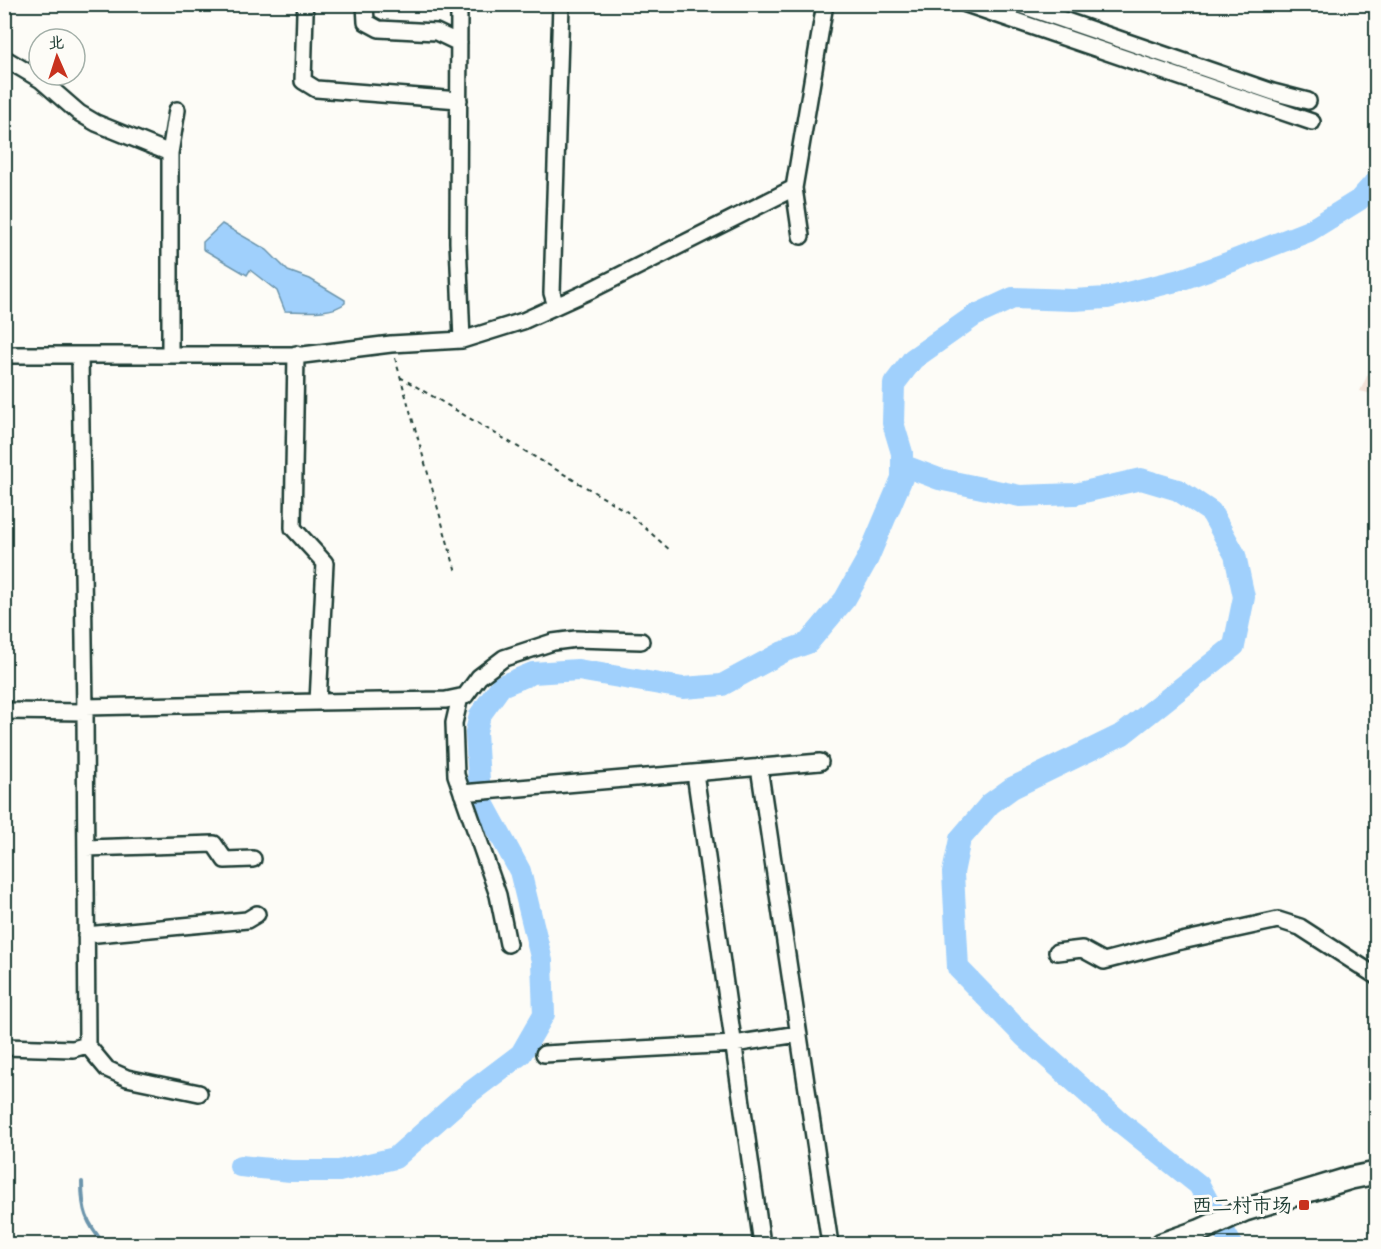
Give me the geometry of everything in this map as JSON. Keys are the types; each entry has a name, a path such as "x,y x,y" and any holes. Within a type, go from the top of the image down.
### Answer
{"street":[{"path":"365,4 366,22 379,28 436,32 459,43"},
{"path":"459,4 458,242 462,340"},
{"path":"556,306 552,292 561,4"},
{"path":"801,236 794,188 825,4"},
{"path":"966,4 1312,122"},
{"path":"1017,4 1273,92 1308,101"},
{"path":"305,13 303,81 316,88 459,100"},
{"path":"4,58 41,80 79,113 96,123 170,153"},
{"path":"170,354 170,153 177,110"},
{"path":"4,355 296,354 391,344 462,340 523,321 556,306 794,188"},
{"path":"296,354 294,528 325,563 318,702"},
{"path":"80,356 87,1045 107,1069 127,1078 199,1093"},
{"path":"4,711 446,700 465,696 478,677 504,658 553,642 576,639 641,641"},
{"path":"460,697 454,723 456,775 498,895 508,944"},
{"path":"462,793 820,762"},
{"path":"759,767 830,1245"},
{"path":"695,773 762,1245"},
{"path":"86,848 214,844 225,860 253,859"},
{"path":"86,934 247,920 257,914"},
{"path":"1057,952 1082,949 1104,962 1177,942 1278,920 1300,927 1377,976"},
{"path":"544,1054 734,1044 798,1034"},
{"path":"4,1047 73,1049 87,1045"},
{"path":"1162,1245 1245,1210 1351,1178 1377,1173"}],"path":[{"path":"391,344 456,572"},
{"path":"400,377 626,511 671,551"}],"shaded area":[{"path":"1376,357 1376,395 1360,391"}],"water":[{"path":"222,224 267,250 288,271 310,279 345,300 345,303 324,311 285,311 277,291 250,270 247,275 203,249 203,242"}],"waterway":[{"path":"240,1166 291,1171 339,1171 395,1158 464,1097 521,1054 544,1014 542,961 520,871 484,805 479,781 476,732 480,715 501,686 533,673 578,670 683,688 722,685 783,652 808,643 845,599 868,558 902,478 902,453 893,423 894,384 913,359 974,316 1013,298 1073,300 1107,298 1180,280 1230,262 1309,231 1359,200 1376,181"},
{"path":"902,465 939,479 1020,496 1075,494 1141,479 1178,490 1211,512 1235,555 1244,597 1234,646 1123,734 1012,788 990,804 960,839 953,873 958,968 1025,1037 1120,1122 1199,1185 1231,1244"},
{"path":"82,1182 86,1216 104,1244"}],"place":[{"name":"西二村市场","path":"1304,1205"}]}
